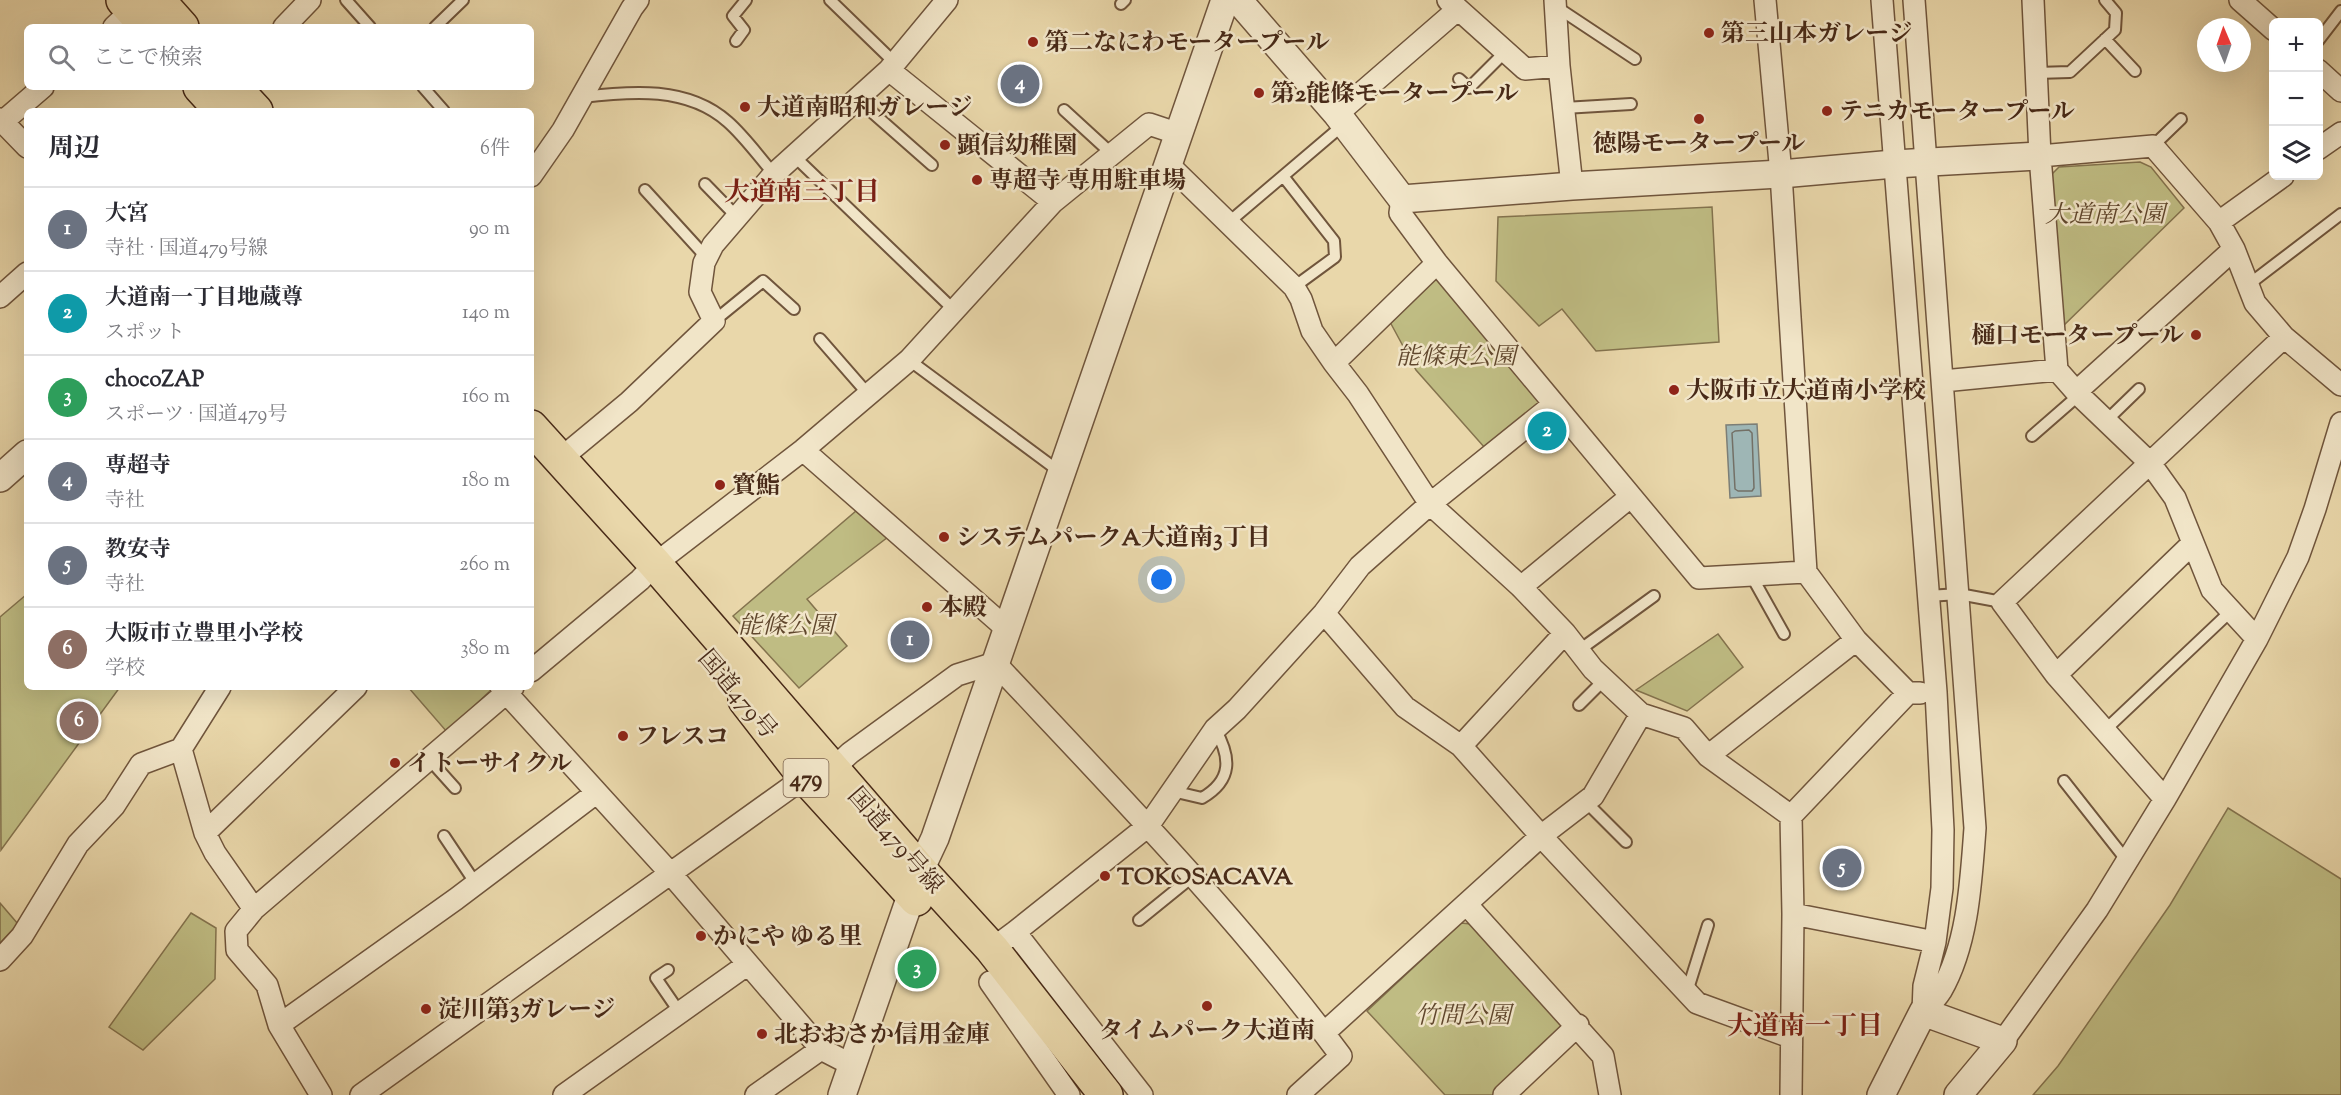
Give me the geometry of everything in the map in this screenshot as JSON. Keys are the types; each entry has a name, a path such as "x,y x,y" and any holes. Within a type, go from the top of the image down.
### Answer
{"highway":[{"path":"135,13 172,24"},
{"path":"203,90 219,108"},
{"path":"237,90 253,108"},
{"name":"479","path":"534,434 545,460 648,572"},
{"name":"国道479号線","path":"648,572 916,882 1004,941 1106,1095"},
{"name":"479","path":"916,882 990,982 1083,1095"}],"street":[{"path":"287,24 310,0"},
{"path":"534,172 563,130 638,0"},
{"path":"545,460 629,402 714,321 700,292 712,245 738,218 774,174 892,66 948,0"},
{"path":"842,1095 1109,342 1225,0"},
{"path":"1238,0 1340,119 1402,199 1400,213 1437,263 1699,578 1806,572"},
{"path":"1765,0 1781,174 1806,572 1856,640 1908,693"},
{"path":"1882,0 1936,692 1943,831 1942,888 1935,942 1924,986 1923,1012"},
{"path":"1881,1095 1923,1012 1941,991 1959,946 1970,892 1976,828 1914,0"},
{"path":"2033,0 2040,156 2057,370 2150,463 2175,498 2212,590 2257,639"},
{"path":"2240,0 2269,26"},
{"path":"1555,3 1559,66 1572,186"},
{"path":"1340,119 1452,5 1525,69 1559,66"},
{"path":"892,66 1053,202"},
{"path":"2321,72 2341,91"},
{"path":"24,144 1,121 39,90"},
{"path":"534,668 648,572 803,450 909,360 1053,202 1149,124 1179,134"},
{"path":"2323,146 2341,133"},
{"path":"1402,199 1781,174 1894,164 2040,156 2153,146 2219,222 2234,249 2255,303 2284,337 2341,385"},
{"path":"1169,165 1294,287 1301,299 1312,331 1359,394 1430,504 1521,587 1565,633 1604,680 1641,714 1684,728 1708,756 1791,816"},
{"path":"2219,222 2277,180"},
{"path":"2078,393 2234,249"},
{"path":"1334,363 1437,263"},
{"path":"0,297 24,276"},
{"path":"2165,799 2056,675 2002,602 2284,337"},
{"path":"1943,381 2057,370"},
{"path":"1142,1095 1004,941 1148,826 1215,729 1237,709 1324,614 1360,566 1430,504 1553,405"},
{"path":"1958,1095 2003,1041 2097,910 2165,799 2257,639 2298,557 2341,423"},
{"path":"803,450 1007,629"},
{"path":"0,478 24,457"},
{"path":"1521,587 1630,497"},
{"path":"2056,675 2193,543"},
{"path":"1324,614 1405,707 1461,746 1541,836 1697,1003 1790,1037"},
{"path":"1461,746 1565,633"},
{"path":"1708,756 1856,640"},
{"path":"361,1095 671,874 850,753 957,675 995,663"},
{"path":"995,663 1148,826 1341,1056 1298,1095"},
{"path":"0,960 22,936 78,844 114,807 141,764 180,749 218,690"},
{"path":"206,833 353,690"},
{"path":"321,1095 279,1025 267,985 237,950 236,930 254,909 506,690"},
{"path":"508,690 596,793 671,874 821,1049 852,1065"},
{"path":"1791,1095 1793,914 1791,816 1908,693 1965,690"},
{"path":"1324,1033 1541,836 1593,796 1641,714"},
{"path":"180,749 206,833 215,853 254,909"},
{"path":"279,1025 476,884 596,793"},
{"path":"1467,905 1578,1025 1603,1056 1610,1095"},
{"path":"1793,914 1935,942"},
{"path":"564,1095 748,964"},
{"path":"990,982 1069,1095"},
{"path":"1923,1012 2003,1041"},
{"path":"1504,1095 1578,1025"},
{"path":"756,1095 821,1049"}],"lane":[{"path":"346,0 367,24"},
{"path":"438,24 463,0"},
{"path":"736,41 744,30 733,16 746,0"},
{"path":"830,0 892,66"},
{"path":"2036,72 2070,72 2115,30 2116,13 2105,0"},
{"path":"1555,3 1635,59"},
{"path":"2323,36 2341,11"},
{"path":"2105,39 2135,71"},
{"path":"1459,79 1469,88 1505,52"},
{"path":"426,90 441,108"},
{"path":"582,97 613,93 671,94 701,103 728,122 774,174"},
{"path":"857,99 932,165"},
{"path":"1563,108 1631,104"},
{"path":"1064,110 1112,154"},
{"path":"1229,222 1283,176 1340,119"},
{"path":"2153,146 2181,119"},
{"path":"794,156 954,310"},
{"path":"1283,176 1334,241 1335,257 1294,287"},
{"path":"705,184 738,218"},
{"path":"645,190 707,258"},
{"path":"2248,285 2341,214"},
{"path":"714,321 763,281 794,309"},
{"path":"820,339 868,394"},
{"path":"909,360 1061,472"},
{"path":"2106,421 2139,389"},
{"path":"2032,436 2078,393"},
{"path":"1751,576 1784,634"},
{"path":"1928,596 1959,594 2002,602"},
{"path":"1578,651 1654,597"},
{"path":"2104,730 2231,611"},
{"path":"1578,705 1604,680"},
{"path":"1172,791 1202,798 1215,791 1227,766 1225,748 1215,729"},
{"path":"429,759 455,788"},
{"path":"2064,781 2127,861"},
{"path":"1586,802 1626,842"},
{"path":"444,836 476,884"},
{"path":"1139,921 1192,877"},
{"path":"1686,992 1708,925"},
{"path":"668,970 656,978 680,1012"}],"green space":[{"name":"大道南公園","path":"2140,162 2151,167 2184,208 2062,327 2052,174 2059,167"},
{"path":"1712,207 1719,342 1596,351 1562,309 1539,326 1496,281 1498,217"},
{"name":"能條東公園","path":"1434,277 1442,277 1540,396 1538,407 1485,448 1416,370 1390,322"},
{"name":"能條公園","path":"856,511 888,537 807,599 847,646 799,688 733,616"},
{"path":"24,597 24,690 118,690 1,850 0,617"},
{"path":"1718,634 1743,667 1687,711 1636,690"},
{"path":"411,690 491,690 447,732"},
{"path":"2228,808 2341,879 2341,1095 2033,1095 2058,1066 2170,905"},
{"path":"0,903 18,924 0,943"},
{"path":"191,913 216,928 215,979 143,1050 109,1027"},
{"name":"竹間公園","path":"1461,923 1471,924 1563,1023 1563,1033 1496,1095 1445,1095 1367,1011"}],"water":[{"path":"1757,424 1761,496 1730,498 1726,425"}],"place":[{"name":"第三山本ガレージ","path":"1709,33"},
{"name":"第二なにわモータープール","path":"1033,42"},
{"name":"専超寺","path":"1020,84"},
{"name":"第2能條モータープール","path":"1259,93"},
{"name":"大道南昭和ガレージ","path":"745,107"},
{"name":"テニカモータープール","path":"1827,111"},
{"name":"徳陽モータープール","path":"1699,119"},
{"name":"顕信幼稚園","path":"945,145"},
{"name":"専超寺 専用駐車場","path":"977,180"},
{"name":"樋口モータープール","path":"2196,335"},
{"name":"大阪市立大道南小学校","path":"1674,390"},
{"name":"大道南一丁目地蔵尊","path":"1547,431"},
{"name":"寳鮨","path":"720,485"},
{"name":"システムパークA大道南3丁目","path":"944,537"},
{"name":"本殿","path":"927,607"},
{"name":"大宮","path":"910,640"},
{"name":"大阪市立豊里小学校","path":"79,721"},
{"name":"フレスコ","path":"623,736"},
{"name":"イトーサイクル","path":"395,763"},
{"name":"教安寺","path":"1842,868"},
{"name":"TOKOSACAVA","path":"1105,876"},
{"name":"かにや ゆる里","path":"701,936"},
{"name":"chocoZAP","path":"917,969"},
{"name":"タイムパーク大道南","path":"1207,1006"},
{"name":"淀川第3ガレージ","path":"426,1009"},
{"name":"北おおさか信用金庫","path":"762,1034"}],"district":[{"name":"大道南三丁目","path":"802,191"},
{"name":"大道南一丁目","path":"1805,1025"}]}
